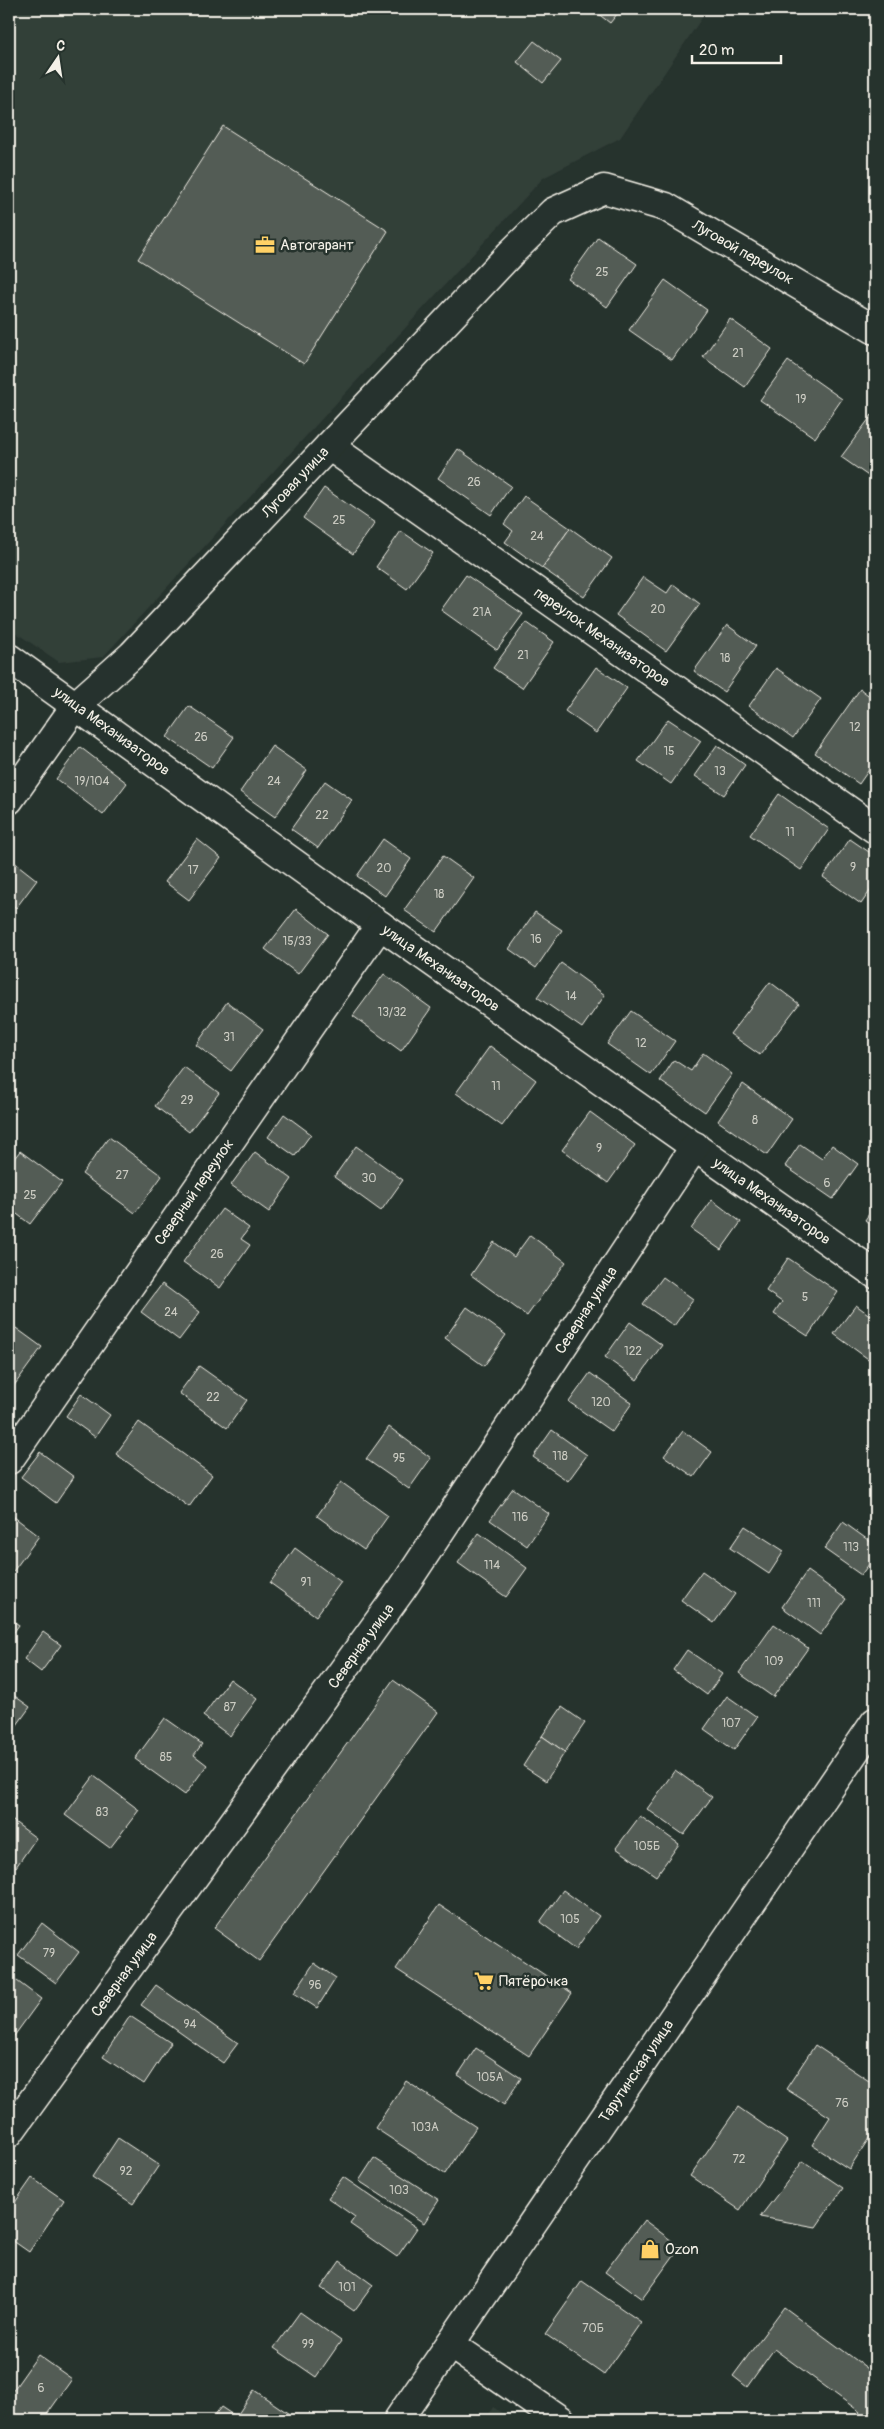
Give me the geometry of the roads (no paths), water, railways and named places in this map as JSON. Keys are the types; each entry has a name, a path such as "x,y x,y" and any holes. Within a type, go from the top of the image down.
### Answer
{"street":[{"name":"Луговой переулок","path":"604,189 666,207 875,330"},
{"name":"Луговая улица","path":"9,800 76,705 132,655 510,254 553,212 604,189"},
{"name":"переулок Механизаторов","path":"329,446 875,829"},
{"name":"улица Механизаторов","path":"9,658 380,925 875,1274"},
{"name":"Северный переулок","path":"9,1460 380,925"},
{"name":"Северная улица","path":"9,2133 402,1589 695,1146"},
{"name":"Тарутинская улица","path":"398,2420 875,1722"},
{"path":"450,2344 560,2420"}],"place":[{"name":"Автогарант","path":"265,245"},
{"name":"Пятёрочка","path":"484,1981"},
{"name":"Ozon","path":"650,2249"}]}
